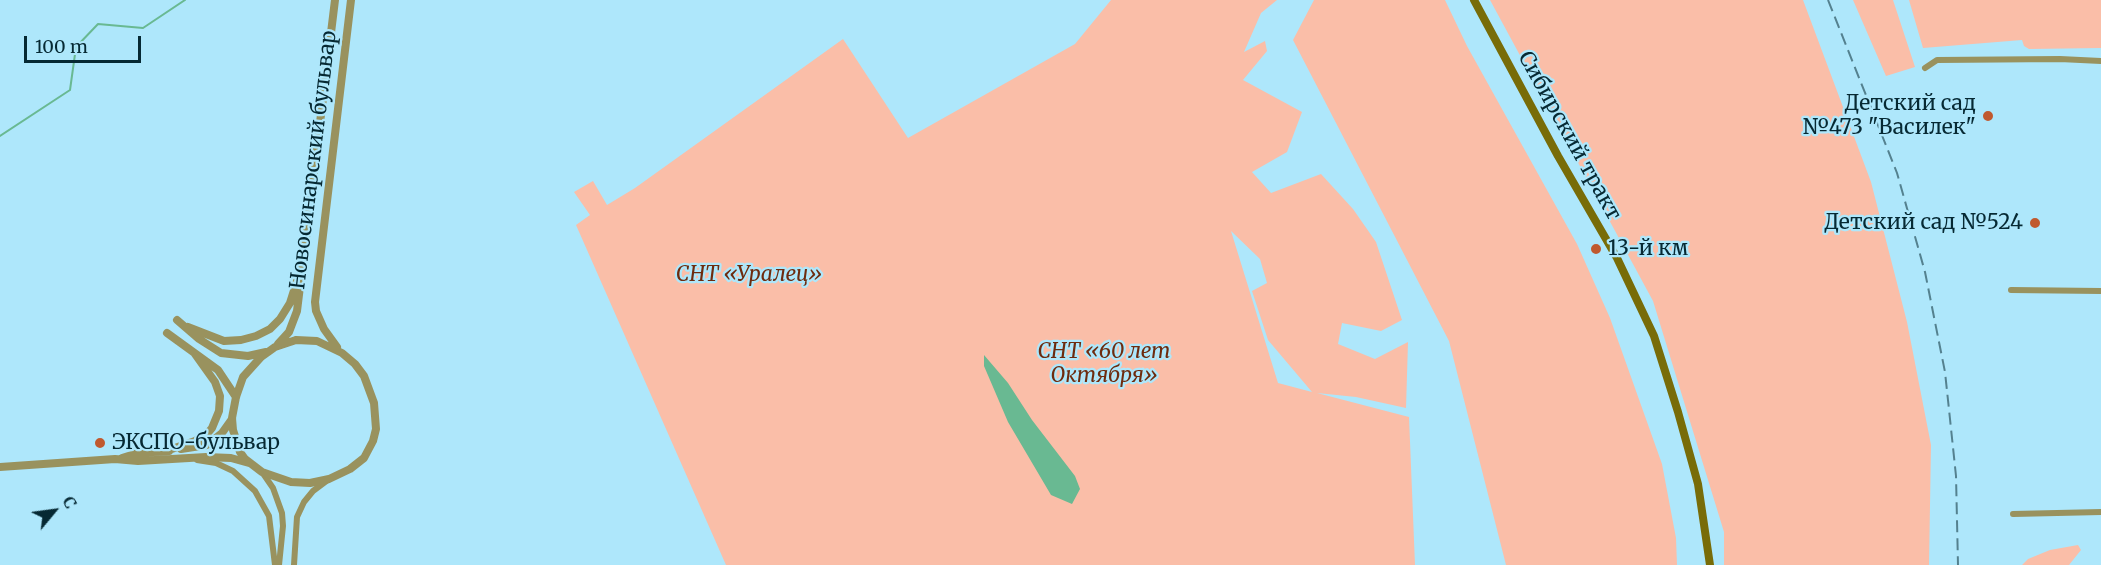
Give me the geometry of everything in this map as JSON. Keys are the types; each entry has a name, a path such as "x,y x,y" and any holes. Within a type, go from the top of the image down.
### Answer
{"main road":[{"name":"Сибирский тракт","path":"1474,0 1558,156 1617,258 1654,336 1698,484 1710,565"}],"street":[{"name":"Новосинарский бульвар","path":"271,349 286,336 295,320 335,0"},
{"name":"Новосинарский бульвар","path":"342,353 324,329 315,302 351,0"},
{"path":"1925,68 1937,60 2101,61"},
{"path":"177,320 188,327 224,341 248,339 263,333 280,319 290,303 302,271"},
{"path":"2011,291 2101,291"},
{"path":"188,327 199,339 221,353 248,356 296,340 327,344 355,364 364,376 374,403 376,429 373,441 363,458 350,469 329,479 304,502 297,517 294,565"},
{"path":"167,333 218,370 236,397"},
{"path":"271,349 243,377 232,418 236,444 245,459 262,472 291,482 310,483 329,479"},
{"path":"166,451 195,441 207,434 219,411 220,396 215,382 195,354"},
{"path":"115,459 138,453 207,445 222,433 232,418"},
{"path":"0,467 115,459 138,461 222,457 250,463"},
{"path":"184,459 207,461 224,466 249,483 269,516 277,565"},
{"path":"262,472 273,488 282,513 283,526 277,565"},
{"path":"2013,514 2101,512"}],"green space":[{"path":"1111,0 1277,0 1261,13 1244,52 1265,41 1267,51 1243,80 1302,112 1287,152 1252,172 1271,193 1321,174 1353,209 1376,242 1402,320 1381,331 1342,323 1338,344 1375,359 1408,342 1406,408 1356,397 1317,393 1409,417 1415,565 726,565 576,225 590,215 574,192 593,181 607,205 635,188 843,39 908,138 1075,44","holes":["1231,231 1260,259 1267,283 1252,291 1268,340 1312,392 1278,383"]},
{"path":"1314,0 1445,0 1467,46 1577,244 1610,318 1662,464 1676,538 1677,565 1506,565 1449,341 1293,40"},
{"path":"1490,0 1803,0 1871,182 1907,322 1931,445 1929,565 1724,565 1724,532 1653,301"},
{"path":"1853,0 1893,0 1915,67 1886,76"},
{"path":"1909,0 2101,0 2101,48 2029,49 2024,46 2022,40 1923,48"},
{"path":"2078,545 2081,550 2069,565 2022,565 2028,559 2050,550"}],"shaded area":[{"path":"984,355 1008,383 1032,420 1075,476 1080,489 1072,504 1051,495 1008,422 984,366"}],"waterway":[{"path":"0,136 70,90 76,47 98,24 143,28 185,0"}],"railway":[{"path":"1828,0 1897,173 1925,272 1945,372 1956,476 1958,565"}],"place":[{"name":"Детский сад №473 \"Василек\"","path":"1988,116"},
{"name":"Детский сад №524","path":"2035,223"},
{"name":"13-й км","path":"1596,249"},
{"name":"ЭКСПО-бульвар","path":"100,443"}],"park label":[{"name":"СНТ «Уралец»","path":"749,275"},
{"name":"СНТ «60 лет Октября»","path":"1104,364"}]}
